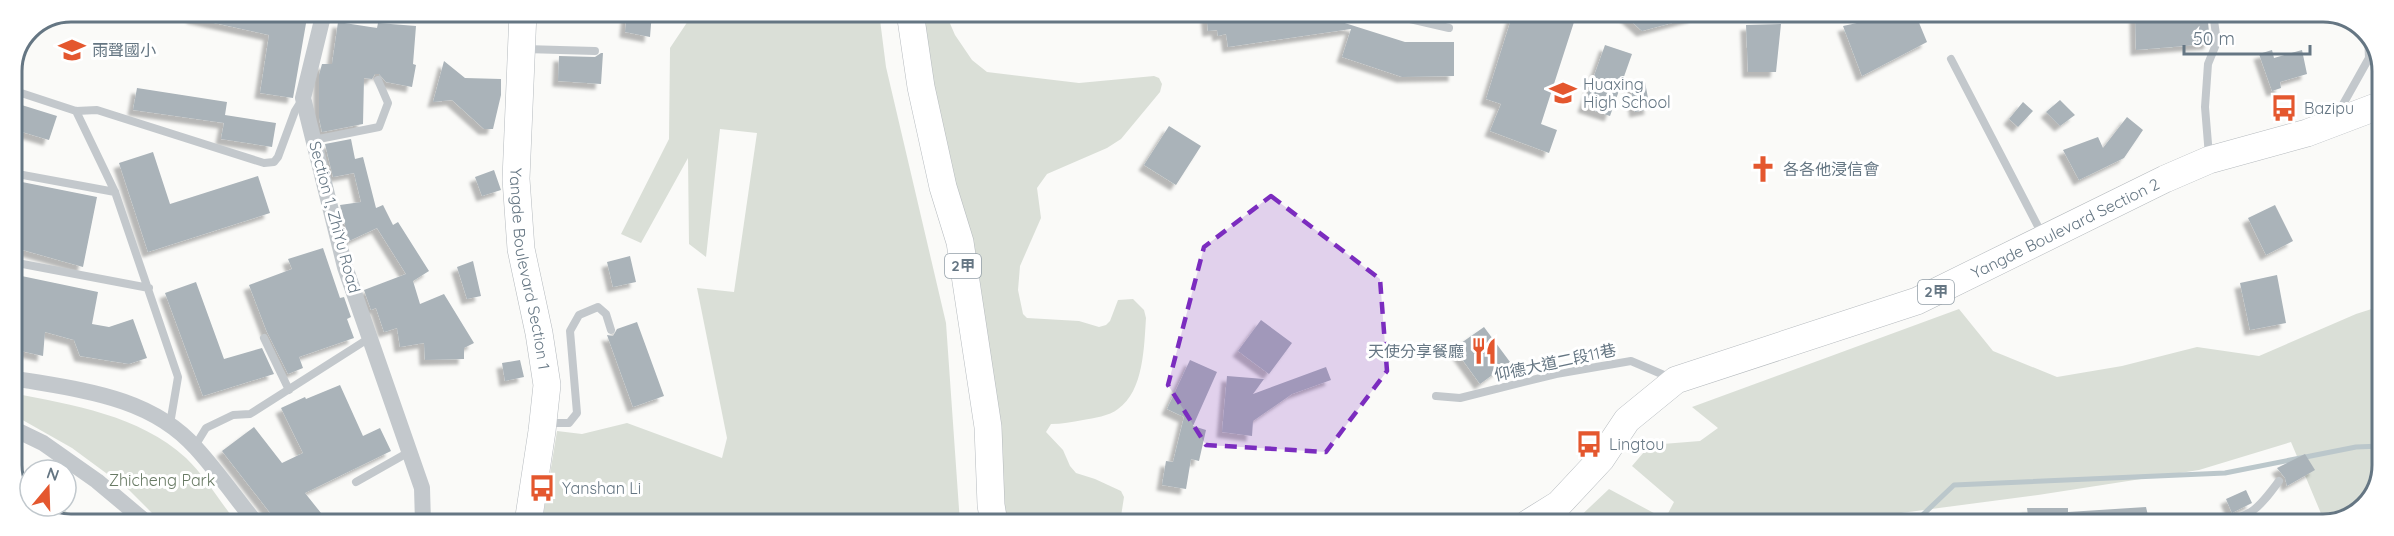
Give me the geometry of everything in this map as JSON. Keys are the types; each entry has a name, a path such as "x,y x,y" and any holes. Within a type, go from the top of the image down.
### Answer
{"main road":[{"name":"Yangde Boulevard Section 1","path":"523,22 516,179 521,249 539,333 546,385 529,514"},
{"name":"2甲","path":"911,22 921,87 943,187 960,242 988,427 992,514"},
{"name":"Yangde Boulevard Section 2","path":"1543,514 1559,504 1601,459 1627,420 1676,381 1917,301 2164,179 2209,160 2307,133 2371,109"}],"street":[{"name":"Section 1, ZhiYu Road","path":"322,22 303,98 345,267 422,488 423,514"},
{"path":"23,380 108,395 143,408 170,424 195,446 249,514"},
{"path":"23,433 43,443 98,481 136,514"}],"lane":[{"path":"1423,22 1449,28"},
{"path":"2209,160 2205,107 2208,64 2217,42 2215,22"},
{"path":"522,49 595,51"},
{"path":"2333,123 2369,56"},
{"path":"1951,59 2045,239"},
{"path":"314,140 379,128 388,103 378,80"},
{"path":"22,93 76,111 97,110 264,163 274,162 278,157 295,111 303,98"},
{"path":"76,111 115,192 178,376 170,424"},
{"path":"22,174 115,192"},
{"path":"22,264 149,288"},
{"path":"543,422 569,423 577,413 570,331 579,315 598,307 606,314 611,330"},
{"path":"195,446 206,428 233,415 250,414 370,337"},
{"path":"264,338 289,390"},
{"name":"仰德大道二段11巷","path":"1436,396 1460,398 1556,374 1630,362 1655,369 1676,381"},
{"path":"356,482 410,452"},
{"path":"2250,514 2255,511 2279,482"}],"highlighted area":[{"path":"1271,196 1380,279 1387,371 1326,452 1206,445 1168,385 1204,247"}],"green space":[{"path":"687,22 880,22 886,67 946,323 959,514 543,514 557,431 582,434 627,423 722,458 727,438 697,288 734,292 757,133 720,129 706,257 689,244 688,158 641,243 621,234 669,139 670,48"},
{"path":"915,22 949,22 955,35 972,60 987,72 1079,83 1154,76 1159,78 1162,84 1160,92 1121,139 1107,148 1047,174 1037,188 1041,218 1020,266 1018,290 1023,314 1027,318 1079,321 1099,327 1110,321 1118,300 1133,299 1144,310 1146,318 1141,367 1138,380 1127,401 1106,415 1051,424 1046,432 1063,450 1076,473 1121,491 1124,497 1121,514 997,514"},
{"path":"1959,309 1993,351 2057,377 2122,366 2197,347 2259,356 2372,309 2371,474 2365,489 2355,501 2347,507 2329,513 2321,514 2291,442 2199,470 1899,514 1668,514 1674,502 1632,466 1650,445 1700,441 1718,428 1692,407"},
{"name":"Zhicheng Park","path":"23,395 104,414 148,431 168,443 193,465 230,514 153,514 129,490 72,448 23,420"},
{"path":"1609,489 1656,514 1583,514"}],"building":[{"path":"210,22 306,22 293,98 260,93 269,35"},
{"path":"338,22 377,28 378,23 416,26 413,64 416,65 412,87 386,82 379,74 375,74 372,79 364,78 363,124 322,132 319,118 319,75 322,64 332,64"},
{"path":"626,22 651,22 650,37 625,32"},
{"path":"1207,22 1342,22 1405,42 1454,42 1454,76 1402,77 1342,57 1351,29 1228,47 1226,34 1218,36 1217,30 1208,31"},
{"path":"1510,22 1574,22 1541,124 1557,130 1549,153 1490,131 1501,104 1486,99"},
{"path":"1632,22 1675,22 1642,31"},
{"path":"1861,22 1919,22 1927,42 1862,76 1843,26"},
{"path":"2135,22 2208,22 2209,44 2136,50"},
{"path":"1781,24 1776,72 1748,72 1746,25"},
{"path":"1605,45 1632,54 1610,116 1583,107"},
{"path":"2272,50 2274,58 2302,50 2307,74 2280,82 2281,88 2272,91 2259,54"},
{"path":"603,53 601,84 558,81 559,56 595,57"},
{"path":"444,61 465,78 501,79 501,95 493,129 484,129 452,100 433,102"},
{"path":"1645,82 1650,109 1635,112 1630,84"},
{"path":"137,88 227,102 225,115 276,123 272,147 221,139 224,123 133,110"},
{"path":"2060,100 2075,115 2060,126 2046,112"},
{"path":"2023,102 2033,111 2018,127 2009,119"},
{"path":"22,105 57,116 49,140 22,132"},
{"path":"2127,117 2143,130 2124,158 2079,180 2063,150 2098,137 2103,148"},
{"path":"1169,126 1201,146 1176,185 1144,165"},
{"path":"351,139 355,159 363,157 376,208 383,205 393,225 398,222 429,271 413,281 420,304 444,294 474,343 464,348 464,359 425,360 424,343 400,347 397,328 384,332 376,308 371,310 364,290 406,274 377,228 349,241 340,205 361,202 354,173 333,177 325,144"},
{"path":"153,152 170,204 258,176 270,213 148,252 119,163"},
{"path":"494,170 501,190 482,196 475,177"},
{"path":"22,182 97,197 83,267 22,250"},
{"path":"2275,205 2293,241 2266,255 2248,218"},
{"path":"323,248 340,298 344,297 351,317 347,319 354,338 299,357 303,368 288,374 267,332 249,285 292,269 288,259"},
{"path":"630,256 636,282 613,287 607,262"},
{"path":"473,261 481,296 467,299 457,267"},
{"path":"2277,275 2286,323 2250,330 2240,283"},
{"path":"23,276 98,292 92,324 109,327 133,319 147,358 129,364 80,356 74,340 45,332 43,356 23,351"},
{"path":"196,282 224,359 262,348 274,374 203,396 165,293"},
{"path":"1261,320 1292,343 1269,374 1238,351"},
{"path":"637,322 664,396 633,407 607,335 613,336 617,329"},
{"path":"1484,327 1510,362 1480,384 1454,348"},
{"path":"520,360 524,377 505,381 502,363"},
{"path":"1190,360 1217,372 1193,426 1206,430 1199,461 1191,459 1186,489 1162,485 1166,461 1173,462 1184,417 1167,409"},
{"path":"1326,367 1331,380 1292,394 1253,421 1252,436 1222,432 1227,376 1264,379 1253,394"},
{"path":"340,385 363,436 380,428 391,451 305,493 322,514 271,514 222,451 254,427 282,463 303,453 281,408 305,397 306,399"},
{"path":"2305,454 2315,470 2287,486 2285,478 2277,468"},
{"path":"2246,490 2252,503 2232,513 2226,499"},
{"path":"2146,507 2148,514 2028,514 2027,508 2068,508 2068,512"}],"waterway":[{"path":"1924,514 1954,485 2225,473 2356,447 2372,446"}],"place":[{"name":"雨聲國小","path":"72,50"},
{"name":"Huaxing High School","path":"1563,93"},
{"name":"Bazipu","path":"2284,108"},
{"name":"各各他浸信會","path":"1763,169"},
{"name":"天使分享餐廳","path":"1484,351"},
{"name":"Lingtou","path":"1589,444"},
{"name":"Yanshan Li","path":"542,488"}]}
